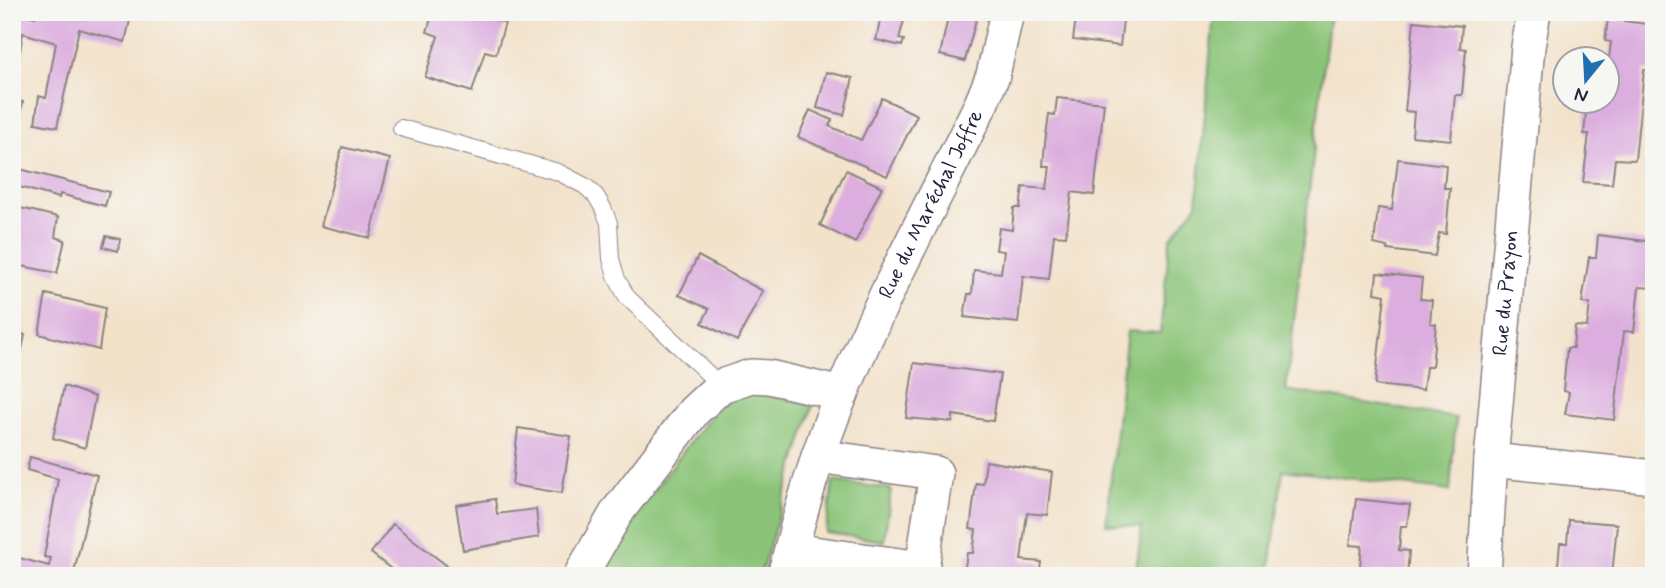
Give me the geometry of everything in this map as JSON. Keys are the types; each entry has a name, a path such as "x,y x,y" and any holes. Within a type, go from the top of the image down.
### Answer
{"street":[{"name":"Rue du Maréchal Joffre","path":"818,456 936,472 922,568 787,563 818,456 842,394 861,349 981,104 993,75 1007,12"},
{"name":"Rue du Prayon","path":"1484,576 1491,460 1528,47 1534,12"},
{"path":"580,576 617,512 694,411 721,386 751,376 769,377 842,394"},
{"path":"1491,460 1654,477"}],"lane":[{"path":"401,128 558,172 586,187 603,208 609,223 611,259 617,279 627,297 721,386"}],"green space":[{"path":"1214,12 1330,12 1286,390 1456,418 1450,491 1283,470 1269,576 1135,576 1142,527 1106,524 1127,331 1160,333 1170,239 1197,204"},
{"path":"750,391 813,405 760,576 593,576 599,562 708,419 723,403"},
{"path":"833,481 891,489 884,541 826,533"}],"building":[{"path":"12,12 35,17 37,12 117,12 131,16 125,42 79,29 57,127 35,123 39,96 46,98 56,43 23,33 12,99"},
{"path":"433,12 469,12 505,23 496,54 485,51 472,92 425,77 438,36 427,32"},
{"path":"882,12 906,13 899,39 904,40 902,46 876,40"},
{"path":"936,12 978,12 965,61 940,55 948,17"},
{"path":"1069,12 1124,12 1120,46 1073,40 1076,18 1068,17"},
{"path":"1608,19 1654,25 1654,71 1644,70 1635,160 1615,159 1612,184 1583,182 1589,134 1584,134 1586,116 1620,116 1620,46 1610,46 1611,42 1605,41"},
{"path":"1414,21 1462,26 1460,48 1466,49 1462,95 1455,95 1451,140 1412,136 1414,112 1405,111"},
{"path":"826,72 853,78 844,115 817,108"},
{"path":"882,98 917,115 887,176 798,137 810,110 832,120 829,126 861,140"},
{"path":"1057,98 1104,103 1094,195 1072,192 1066,236 1054,235 1049,279 1023,276 1018,323 964,317 968,294 972,294 974,270 1001,273 1004,251 996,250 999,228 1012,230 1014,208 1020,208 1023,187 1047,189 1050,166 1043,166 1045,143 1049,114 1055,115"},
{"path":"12,101 23,102 20,113 12,111"},
{"path":"342,147 390,159 370,238 321,226"},
{"path":"1398,159 1446,165 1444,188 1450,188 1446,234 1439,233 1435,256 1388,250 1387,247 1374,244 1378,208 1392,210"},
{"path":"12,167 109,192 105,206 60,194 59,198 12,185"},
{"path":"846,170 882,187 855,243 820,225"},
{"path":"12,206 58,217 55,237 65,240 57,273 12,264"},
{"path":"1598,235 1654,242 1654,288 1639,287 1634,332 1624,331 1614,420 1565,414 1569,392 1563,391 1567,348 1573,348 1575,326 1587,327 1590,304 1582,303 1589,257 1596,257"},
{"path":"106,236 120,239 118,251 103,247"},
{"path":"698,256 763,291 737,341 702,323 709,309 679,295"},
{"path":"1377,273 1422,278 1420,299 1432,300 1430,323 1436,324 1432,367 1426,367 1423,390 1375,385 1385,295 1375,293"},
{"path":"46,294 105,308 99,350 39,334"},
{"path":"12,329 25,335 13,389 12,389"},
{"path":"914,363 1000,374 993,421 953,415 953,422 906,418"},
{"path":"64,386 95,397 85,448 53,438"},
{"path":"518,428 571,436 562,493 512,485"},
{"path":"30,457 97,475 73,576 12,576 12,556 49,566 51,558 44,557 58,479 27,470"},
{"path":"986,461 1052,472 1047,515 1027,513 1021,560 1041,562 1039,576 964,574 967,553 973,553 976,530 970,529 976,483 983,484"},
{"path":"495,499 497,514 536,509 539,537 463,550 456,505"},
{"path":"1356,499 1410,505 1407,526 1401,526 1399,550 1409,551 1407,576 1359,576 1362,546 1350,545"},
{"path":"1569,520 1617,524 1612,576 1557,576 1560,543 1567,543"},
{"path":"393,524 451,569 445,576 400,576 371,553"}]}
